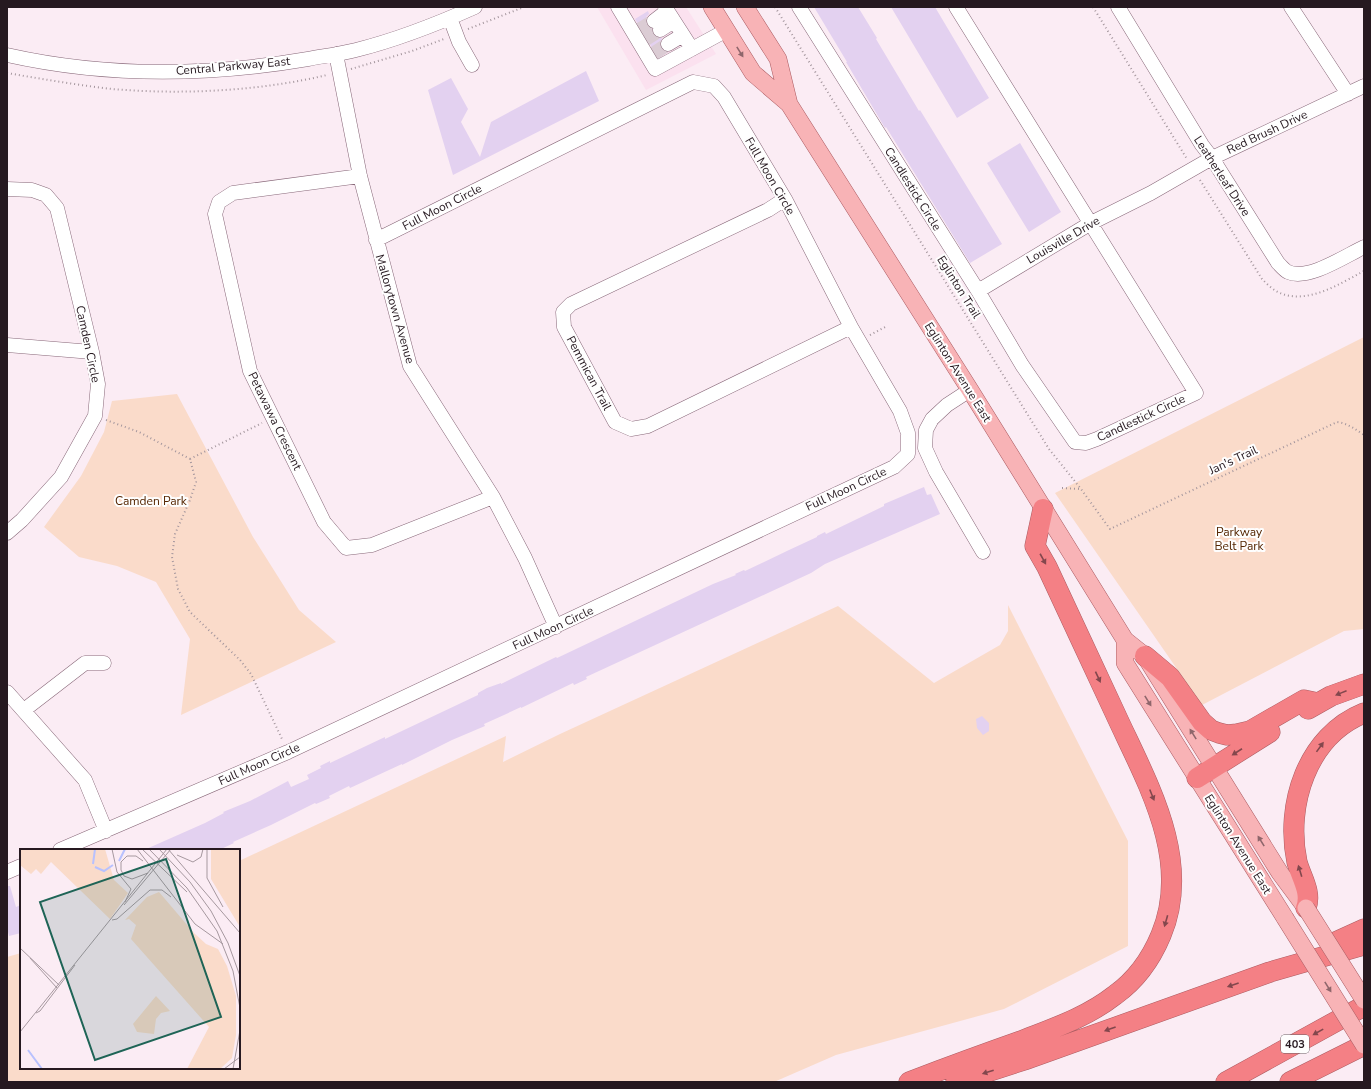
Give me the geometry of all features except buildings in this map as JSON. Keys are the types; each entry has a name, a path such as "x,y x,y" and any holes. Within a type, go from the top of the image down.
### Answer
{"highway":[{"path":"909,1082 1056,1028 1088,1013 1114,996 1138,974 1158,943 1166,923 1172,878 1169,850 1160,815 1106,694 1036,546 1043,509"},
{"path":"1145,656 1170,677 1202,722 1211,730 1219,733 1227,735 1250,731 1304,700 1318,703"},
{"path":"1197,778 1318,703 1346,690 1364,684"},
{"path":"1306,908 1308,893 1299,867 1295,846 1295,818 1299,792 1309,764 1325,741 1346,722 1364,714"},
{"path":"1270,972 1364,929"},
{"path":"956,1082 1024,1060 1270,972 1364,945"},
{"name":"403","path":"1226,1082 1364,1006"},
{"name":"403","path":"1290,1082 1364,1045"}],"main road":[{"name":"Eglinton Avenue East","path":"712,7 753,73 789,104 970,390 1125,640 1145,656 1280,873 1306,908 1364,1000"},
{"name":"Eglinton Avenue East","path":"745,7 778,59 789,104"},
{"name":"Eglinton Avenue East","path":"1125,640 1125,663 1364,1045"}],"street":[{"name":"Central Parkway East","path":"7,56 105,69 173,71 262,66 336,54 372,45 450,18 475,7"},
{"path":"618,7 651,56 655,68 727,30"},
{"name":"Candlestick Circle","path":"799,7 978,291 1022,365 1075,442 1086,443 1196,393 956,7"},
{"name":"Leatherleaf Drive","path":"1118,7 1202,145 1212,158 1278,263 1287,271 1298,274 1316,271 1364,247"},
{"path":"1291,7 1348,94"},
{"path":"657,25 669,13 692,49"},
{"path":"450,18 472,65"},
{"path":"668,44 683,35"},
{"name":"Mallorytown Avenue","path":"336,54 360,176 410,366 493,497 526,558 556,626"},
{"name":"Full Moon Circle","path":"62,849 288,752 894,467 908,454 908,433 900,411 851,327 785,199 724,97 714,86 693,82 376,240"},
{"name":"Red Brush Drive","path":"1151,193 1212,158 1364,86"},
{"name":"Petawawa Crescent","path":"360,176 233,193 219,202 215,214 250,372 324,522 346,548 372,545 493,497"},
{"name":"Camden Circle","path":"7,189 32,190 46,195 56,208 92,352 98,384 95,416 61,476 22,520 7,533"},
{"name":"Louisville Drive","path":"978,291 1090,223 1151,193"},
{"name":"Pemmican Trail","path":"785,199 768,210 571,304 563,312 564,327 615,422 631,429 648,426 851,327"},
{"path":"7,345 92,352"},
{"path":"970,390 947,405 932,419 926,430 925,448 936,472 983,552"},
{"path":"24,710 85,663 104,663"},
{"path":"7,692 85,780 106,831"},
{"path":"7,872 20,866"}],"path":[{"path":"464,31 493,18 524,7"},
{"name":"Eglinton Trail","path":"775,7 1049,449 1110,529"},
{"path":"355,68 443,40"},
{"path":"869,336 887,326"},
{"path":"95,416 139,432 190,459 196,482 175,534 172,557 178,589 190,612 240,660 251,674 288,752"},
{"path":"190,459 272,418"},
{"name":"Jan's Trail","path":"1110,529 1336,422 1344,422 1364,435"},
{"path":"1062,488 1081,489"}],"shaded area":[{"path":"597,7 686,7 716,54 646,90"}],"green space":[{"name":"Parkway Belt Park","path":"1364,337 1364,629 1344,631 1202,705 1055,493"},
{"name":"Camden Park","path":"177,394 253,537 299,610 336,642 181,715 190,639 156,582 117,566 79,557 44,527 81,476 104,432 112,401"},
{"path":"1008,605 1128,841 1128,946 1004,1009 836,1055 774,1082 7,1082 7,957 20,953 20,1069 240,1069 240,861 506,736 503,762 560,734 838,606 934,683 1000,645 1008,631"}],"tunnel":[{"path":"639,30 654,21"},
{"path":"644,40 660,30"},
{"path":"653,54 668,44"}]}
